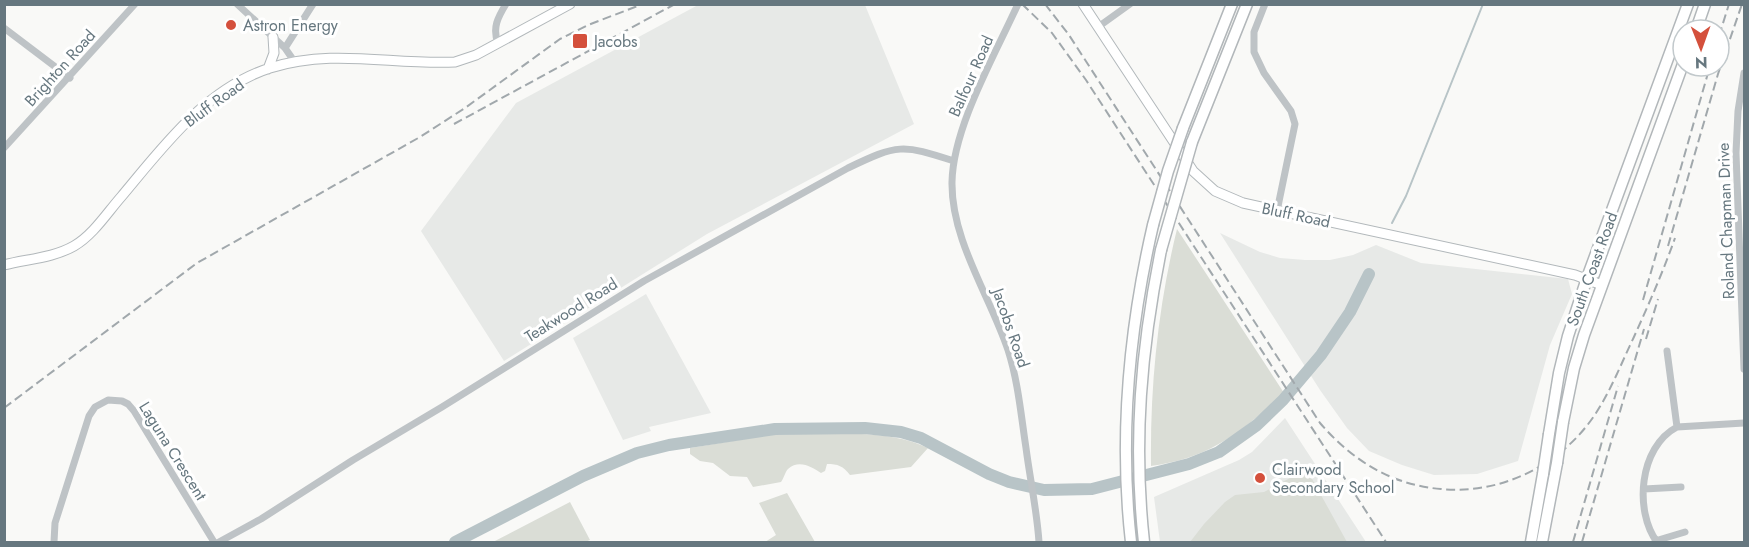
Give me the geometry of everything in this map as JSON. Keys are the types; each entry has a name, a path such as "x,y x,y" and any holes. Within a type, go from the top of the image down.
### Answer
{"highway":[{"path":"1131,543 1125,470 1130,365 1143,270 1168,171 1232,4"},
{"path":"1144,543 1139,468 1141,377 1146,333 1161,250 1192,142 1247,4"},
{"name":"South Coast Road","path":"1532,543 1565,347 1587,278 1688,4"},
{"name":"South Coast Road","path":"1542,543 1578,352 1678,78"}],"main road":[{"name":"Bluff Road","path":"4,265 53,254 76,245 96,227 186,121 222,92 254,74 294,61 317,58 455,62 464,60 498,43 570,4"},
{"name":"Bluff Road","path":"1083,4 1193,171 1203,183 1228,198 1277,211 1587,278 1602,285"},
{"path":"268,69 274,53 273,37"}],"street":[{"name":"Brighton Road","path":"4,148 135,4"},
{"path":"237,4 285,48 294,61"},
{"path":"285,48 313,4"},
{"path":"498,43 495,34 496,22 506,4"},
{"name":"Balfour Road","path":"954,161 958,140 1018,4"},
{"path":"1098,27 1130,4"},
{"path":"1264,4 1254,32 1254,52 1264,73 1291,111 1295,124 1277,211"},
{"path":"4,28 70,78"},
{"name":"Roland Chapman Drive","path":"1744,73 1738,111 1744,369"},
{"name":"Teakwood Road","path":"219,543 644,281 848,168 879,153 895,149 915,148 954,161"},
{"name":"Jacobs Road","path":"954,161 952,183 957,222 965,247 1008,350 1019,402 1040,543"},
{"path":"1667,351 1677,427"},
{"name":"Laguna Crescent","path":"54,543 55,523 84,428 95,407 108,400 122,401 134,411 214,543"},
{"path":"1685,532 1656,542 1647,524 1644,489 1645,471 1650,456 1664,436 1677,427 1744,423"},
{"path":"1644,489 1681,487"}],"shaded area":[{"path":"698,5 865,5 914,124 707,234 504,361 421,231 516,103"},
{"path":"1177,229 1284,393 1254,420 1208,450 1191,457 1151,466 1152,406 1160,317"},
{"path":"1220,233 1260,252 1280,258 1330,260 1353,255 1376,245 1421,263 1568,279 1572,294 1550,345 1518,461 1477,474 1434,475 1369,451 1347,428 1320,390"},
{"path":"646,294 711,413 649,427 651,431 623,440 573,338"},
{"name":"Clairwood Secondary School","path":"1285,418 1366,542 1160,542 1154,497 1239,460 1252,452"},
{"path":"820,433 889,436 928,448 911,467 850,475 843,468 834,464 827,464 825,471 821,473 810,466 801,464 788,469 781,482 753,487 747,477 730,476 713,463 700,461 690,454 690,448 768,435"},
{"path":"1301,472 1306,472 1311,477 1347,542 1190,542 1225,502 1235,495 1264,492"},
{"path":"787,493 815,542 765,542 776,535 759,503"},
{"path":"570,502 590,540 585,542 493,542"}],"waterway":[{"path":"1392,223 1406,196 1483,4"},
{"path":"455,542 583,476 637,453 669,445 775,429 865,428 901,432 921,438 989,474 1009,482 1044,490 1092,489 1189,464 1219,452 1257,425 1283,400 1321,355 1350,312 1369,274"}],"railway":[{"path":"4,408 197,263 420,137 465,108 560,39 588,25 643,4"},
{"path":"454,124 675,4"},
{"path":"1022,4 1052,33 1086,80 1386,542"},
{"path":"1045,4 1069,35 1320,423 1359,459 1389,476 1423,487 1464,490 1486,487 1529,472 1549,461 1566,447 1596,413 1606,395 1650,302 1675,238"},
{"path":"1725,18 1729,4"},
{"path":"1668,246 1718,74 1742,4"},
{"path":"1643,300 1707,78"},
{"path":"1646,339 1658,299"},
{"path":"1582,542 1644,329"},
{"path":"1573,542 1618,386"}],"place":[{"name":"Astron Energy","path":"231,25"},
{"name":"Jacobs","path":"580,41"},
{"name":"Clairwood Secondary School","path":"1260,478"}]}
